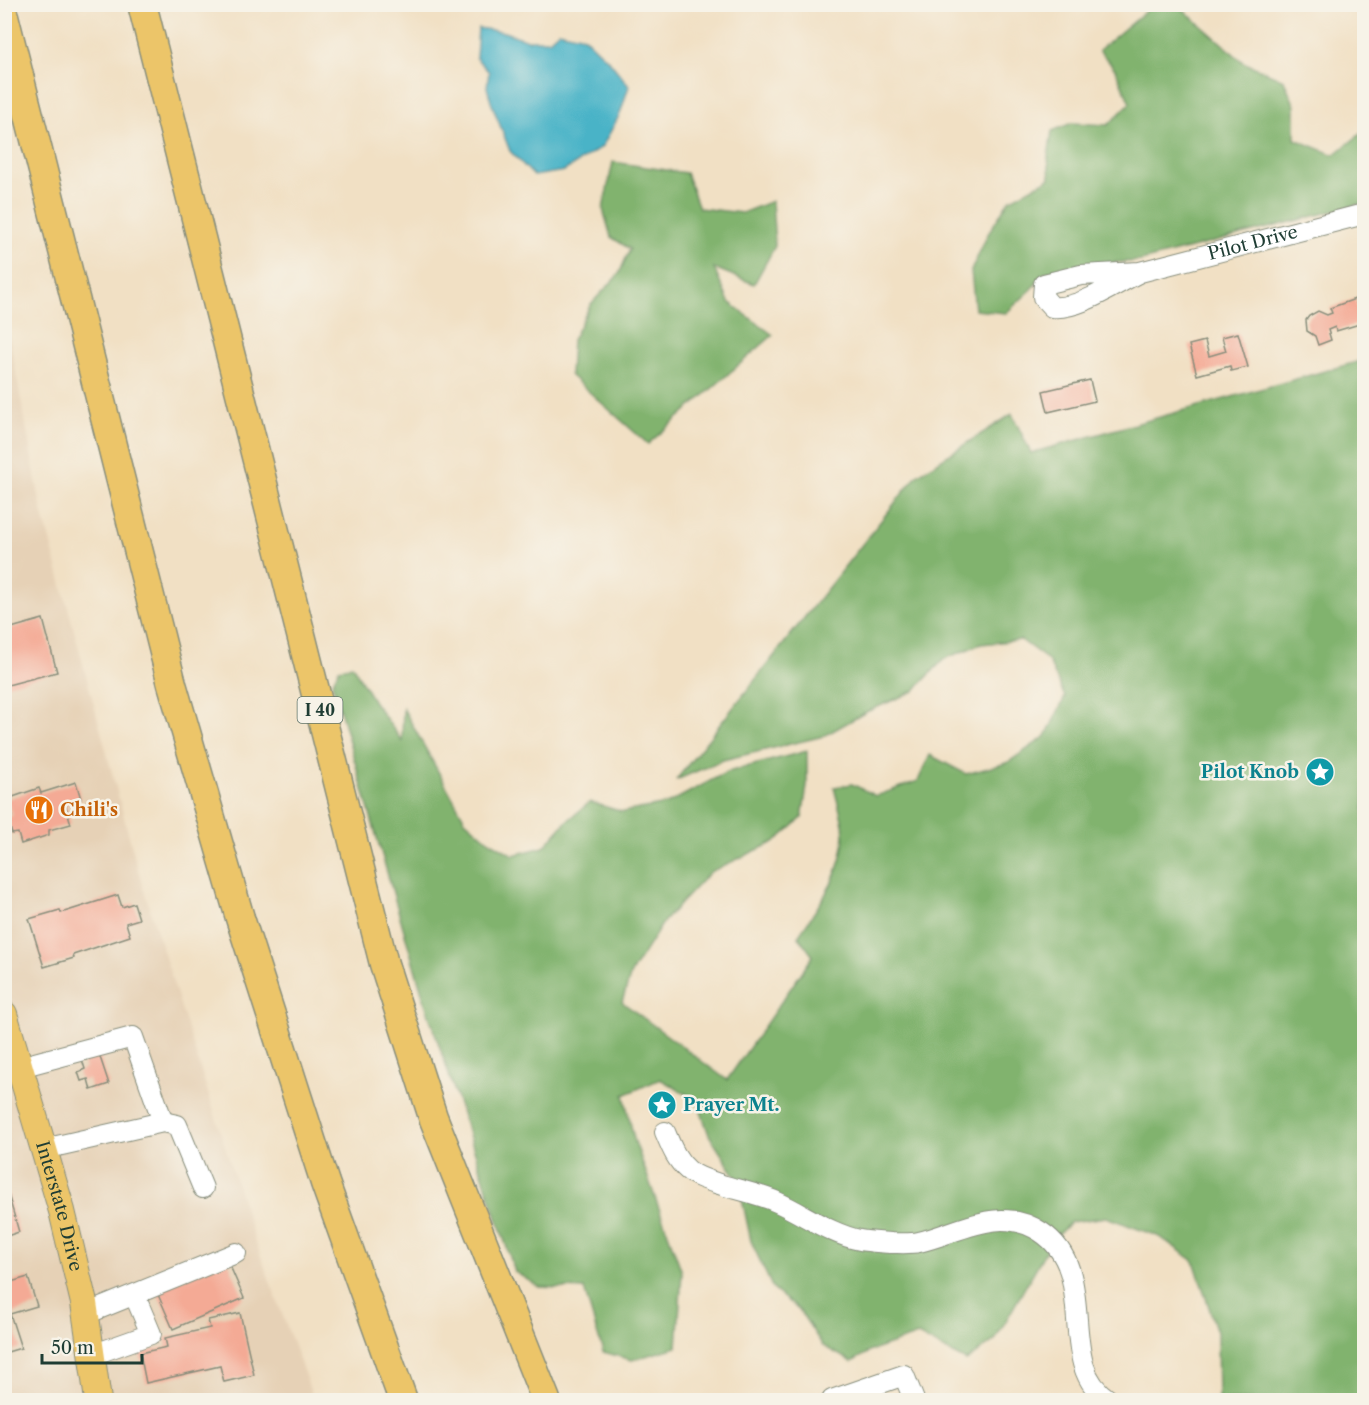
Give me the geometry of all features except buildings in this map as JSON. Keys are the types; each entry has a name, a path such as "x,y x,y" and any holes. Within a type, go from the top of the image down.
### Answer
{"highway":[{"name":"I 40","path":"142,4 384,964 433,1117 546,1401"},
{"path":"4,16 182,717 240,918 321,1172 403,1401"}],"main road":[{"name":"Interstate Drive","path":"4,1014 62,1211 86,1314 98,1401"}],"street":[{"name":"Pilot Drive","path":"1140,272 1365,214"},
{"path":"20,1067 134,1036 163,1122"},
{"path":"44,1149 163,1122 177,1125 203,1188"},
{"path":"665,1132 674,1154 689,1172 712,1182 777,1202 821,1225 859,1240 918,1242 982,1221 1015,1222 1040,1231 1059,1248 1070,1266 1080,1350 1087,1376 1095,1391 1109,1401"},
{"path":"86,1314 236,1253"},
{"path":"92,1355 151,1334 135,1296"},
{"path":"832,1401 904,1374 914,1401"}],"shaded area":[{"path":"4,308 41,507 141,881 254,1238 314,1400 5,1400"}],"green space":[{"path":"1153,5 1178,5 1243,62 1284,80 1295,106 1295,139 1334,155 1364,131 1364,203 1141,261 1087,264 1044,273 1032,289 1006,313 975,310 971,271 988,234 1009,200 1050,178 1048,157 1052,131 1072,123 1108,125 1130,103 1115,69 1099,50"},
{"path":"613,162 686,173 699,208 742,213 772,201 775,246 754,284 714,268 729,302 773,335 648,444 570,375 572,340 591,304 619,274 630,249 611,237 603,209"},
{"path":"1364,360 1364,1400 1218,1400 1217,1332 1194,1261 1160,1237 1106,1217 1071,1222 1052,1240 995,1340 966,1361 918,1335 871,1351 852,1362 823,1346 800,1311 773,1289 751,1241 738,1180 709,1135 697,1100 660,1079 624,1095 634,1139 682,1272 677,1347 632,1360 603,1352 584,1289 539,1287 515,1272 425,1003 332,683 339,669 352,665 374,702 402,741 403,708 465,820 488,840 513,855 544,847 565,823 590,802 623,812 667,804 727,772 807,751 807,786 802,818 776,841 710,872 664,921 631,973 622,1002 727,1080 813,956 798,936 829,887 840,861 844,832 834,787 852,784 876,796 918,781 930,755 966,774 1007,763 1046,736 1065,697 1048,660 1021,640 981,644 944,659 914,691 866,712 824,736 723,760 676,780 917,475 1012,414 1031,453"}],"water":[{"path":"478,28 504,32 528,40 549,40 559,31 584,37 610,62 629,86 620,114 602,147 564,171 534,176 510,151 491,102 487,87 489,72 476,58"}],"place":[{"name":"Pilot Knob","path":"1320,772"},
{"name":"Chili's","path":"39,810"},
{"name":"Prayer Mt.","path":"662,1105"}]}
